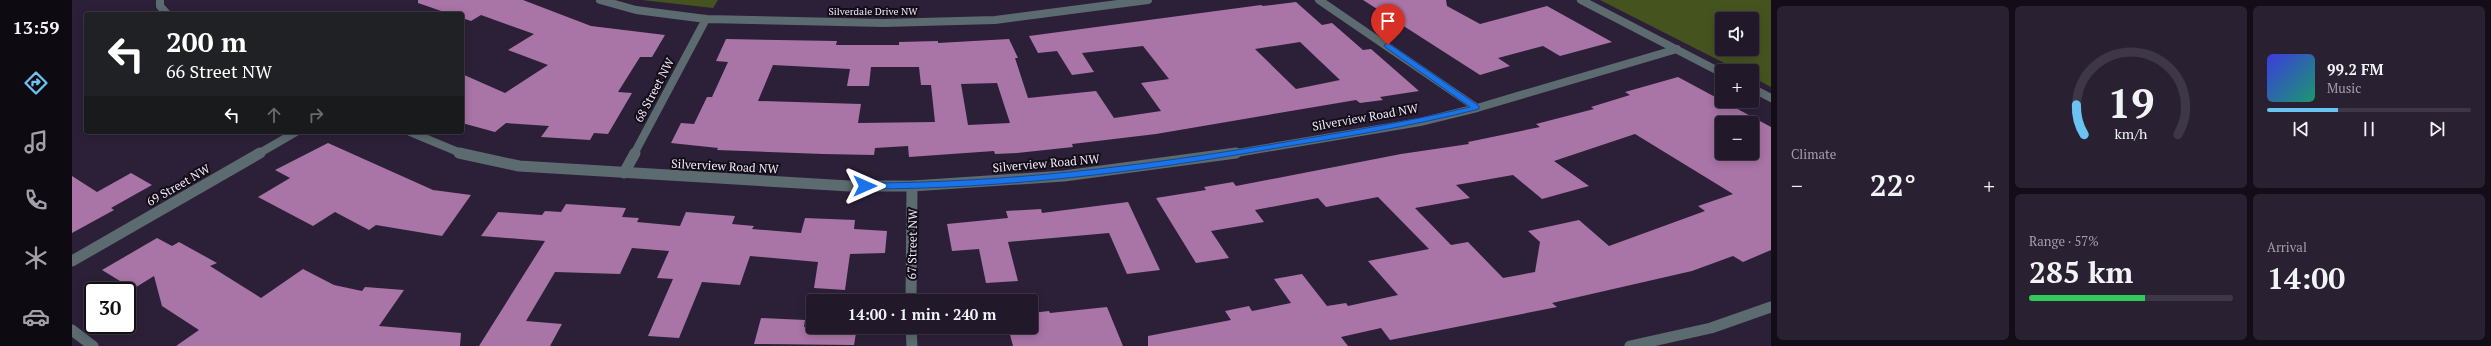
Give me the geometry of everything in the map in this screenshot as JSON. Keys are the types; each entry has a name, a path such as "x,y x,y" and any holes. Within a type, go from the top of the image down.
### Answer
{"street":[{"path":"160,0 160,6 165,12"},
{"name":"Silverdale Drive NW","path":"600,0 636,10 706,19 884,23 995,20 1148,0"},
{"path":"1319,0 1476,108"},
{"path":"1581,0 1715,69"},
{"name":"68 Street NW","path":"624,173 706,19"},
{"name":"Silverview Road NW","path":"414,134 455,152 519,166 624,173 849,186 912,186 1064,176 1188,161 1420,122 1476,108 1677,49"},
{"path":"1759,92 1771,98"},
{"name":"69 Street NW","path":"72,261 293,134"},
{"name":"67 Street NW","path":"911,294 912,186"},
{"path":"1630,346 1711,328 1771,307"},
{"path":"72,330 93,346"},
{"path":"911,334 912,346"}],"green space":[{"path":"642,0 718,0 713,8"},
{"path":"1600,0 1771,0 1771,87 1759,81 1759,64 1726,64"}],"building":[{"path":"418,0 523,0 591,26 665,35 652,57 640,57 618,92 632,93 608,134 594,133 590,140 541,137 549,126 506,123 495,132 464,124 464,75 505,93 548,65 508,50 534,34 481,15 471,21 464,19 464,12 444,12 418,3"},
{"path":"1363,0 1446,0 1447,6 1480,24 1547,6 1612,42 1560,56 1543,46 1498,58 1510,66 1480,75"},
{"path":"1296,2 1322,25 1332,23 1363,50 1371,49 1419,91 1380,97 1383,100 1360,103 1356,100 1156,134 1072,144 1073,147 1017,153 995,154 994,151 909,157 908,146 875,148 874,155 717,150 718,148 671,143 681,123 694,124 707,97 712,97 728,62 716,61 726,39 837,41 836,45 899,45 899,42 938,41 938,43 1009,39 1018,58 1015,58 1028,98 1096,91 1114,118 1161,111 1141,83 1169,79 1143,46 1082,53 1094,72 1072,75 1057,51 1038,53 1029,36 1261,5","holes":["1300,42 1340,80 1296,89 1255,49","773,65 850,69 847,86 869,86 871,67 919,67 921,85 931,85 935,122 858,123 861,104 758,101","997,83 1010,123 968,125 961,84"]},
{"path":"1678,77 1715,97 1715,108 1736,108 1751,116 1715,116 1715,160 1759,160 1759,121 1771,127 1771,250 1743,262 1733,256 1692,271 1552,303 1557,307 1390,340 1381,328 1341,337 1348,346 1148,346 1148,336 1231,320 1225,311 1249,306 1252,311 1291,303 1274,279 1302,274 1327,306 1346,303 1348,306 1398,295 1368,261 1429,249 1378,197 1326,207 1318,198 1255,210 1264,222 1211,231 1229,258 1196,263 1156,198 1206,190 1204,187 1233,182 1236,186 1401,154 1469,144 1468,142 1540,127 1536,124 1594,109 1591,107 1630,95 1625,92","holes":["1635,134 1733,194 1698,206 1705,211 1609,246 1579,220 1528,231 1540,242 1535,272 1503,278 1468,242 1451,245 1415,208 1470,198 1456,185 1513,175 1542,199 1589,186 1554,161"]},
{"path":"328,143 433,190 471,195 442,236 376,225 369,230 335,212 313,226 258,197 290,178 275,170"},
{"path":"131,173 152,185 111,208 114,210 72,233 72,176 97,192"},
{"path":"1128,202 1160,270 1127,274 1109,233 1008,242 1018,281 986,283 979,249 952,251 947,224 1008,218 1006,211 1041,209 1042,213"},
{"path":"566,204 626,208 622,217 639,218 637,222 680,226 686,212 735,216 732,224 754,226 752,229 801,233 805,218 855,220 854,229 887,231 885,253 850,254 845,290 814,288 818,262 750,256 740,285 702,282 679,338 648,336 673,279 657,278 669,251 632,248 620,274 555,272 526,321 562,324 550,346 479,346 545,241 481,236 498,212 542,215 545,211 561,212"},
{"path":"157,238 172,246 179,242 217,263 210,266 261,298 303,269 334,285 362,291 365,287 404,290 379,326 461,333 460,346 176,346 199,330 162,306 154,276 136,287 136,282 122,282 102,270"},
{"path":"1107,307 1123,346 1013,346 1010,334 1038,334 1038,312 1049,311 1050,313"},
{"path":"761,318 805,320 804,327 806,327 806,334 856,334 854,345 754,344"}],"route":[{"path":"865,186 912,186 1064,176 1188,161 1420,122 1476,108 1388,45"}]}
